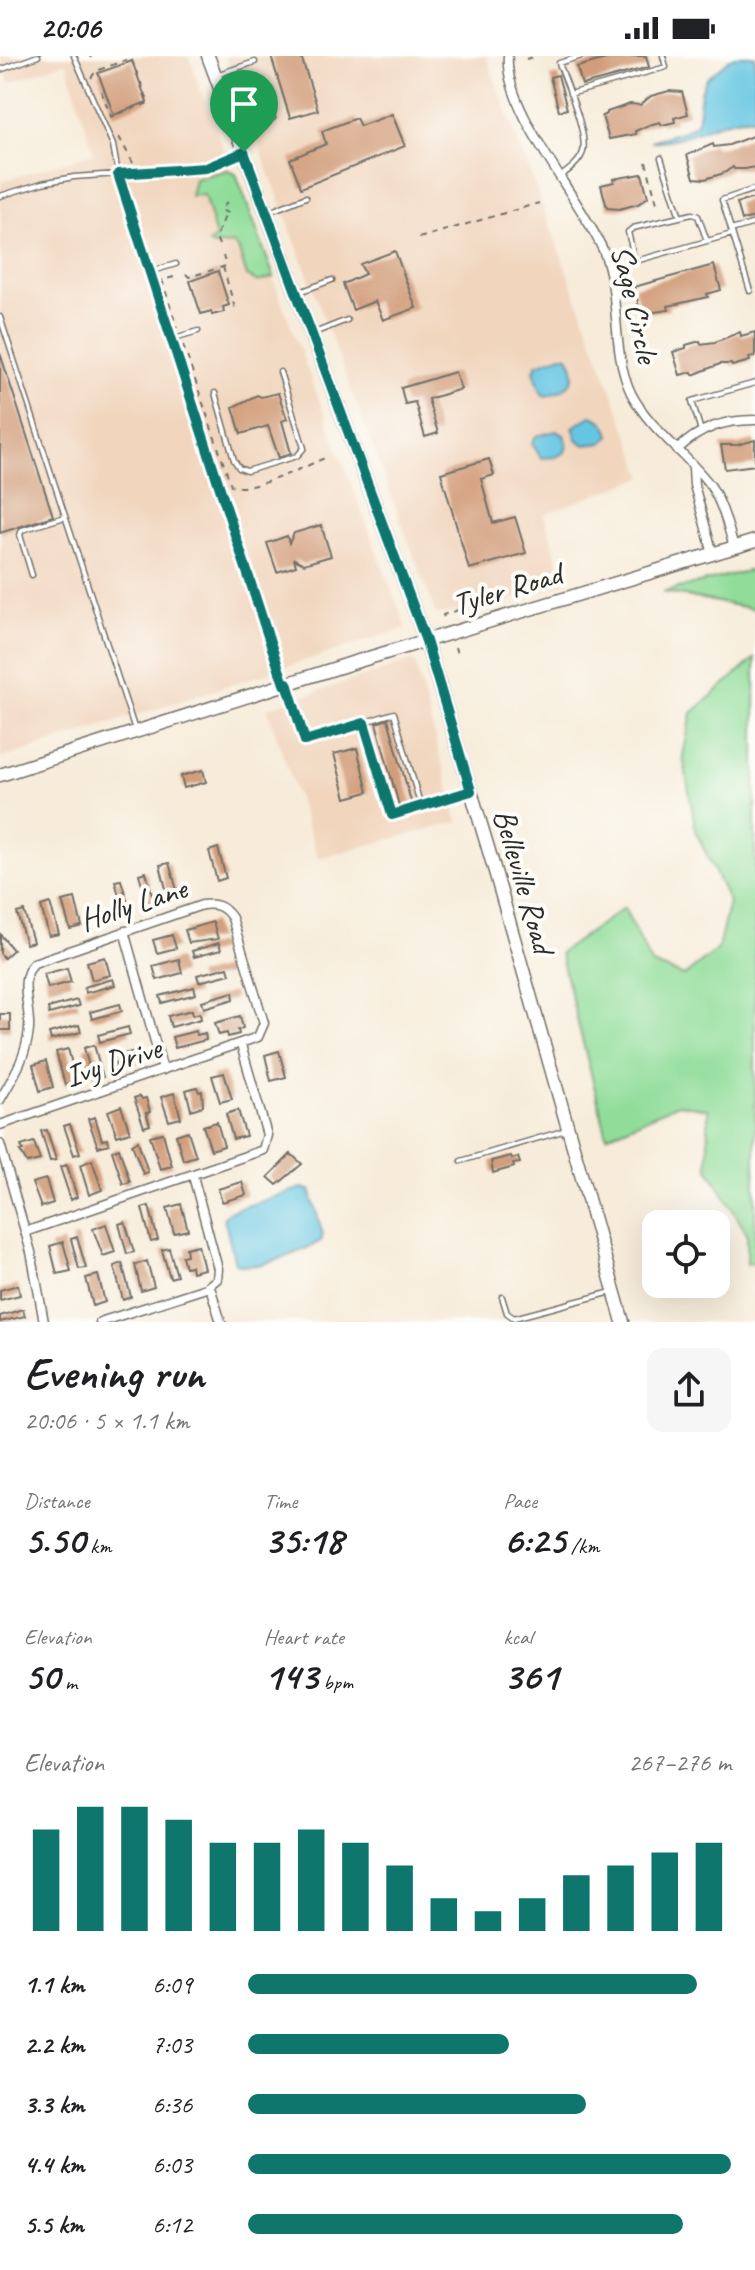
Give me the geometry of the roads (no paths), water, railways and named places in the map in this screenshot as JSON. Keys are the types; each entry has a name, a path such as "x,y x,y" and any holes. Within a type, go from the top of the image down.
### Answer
{"main road":[{"name":"Belleville Road","path":"208,56 426,641 623,1322"},
{"name":"Tyler Road","path":"0,775 755,541"}],"street":[{"name":"Sage Circle","path":"508,56 511,82 521,113 603,251 609,268 622,359 631,392 648,419 711,486 734,547"},
{"path":"677,450 701,431 729,421 755,420"},
{"path":"693,467 694,485 713,554"},
{"name":"Holly Lane","path":"0,1100 18,1071 26,1045 29,1015 25,980 29,968 39,960 202,905 226,908 232,918 264,1023 258,1037 241,1045"},
{"path":"124,931 163,1070"},
{"path":"25,1232 257,1154 266,1145 267,1135 241,1045"},
{"name":"Ivy Drive","path":"0,1125 241,1045"},
{"path":"0,1144 25,1232 44,1322"},
{"path":"100,1322 210,1287 217,1279 218,1269 193,1176"},
{"path":"210,1287 221,1322"}],"lane":[{"path":"0,70 38,56"},
{"path":"74,56 113,145 118,174 149,272 305,741 394,713 421,807"},
{"path":"561,176 575,165 583,152 583,137 559,63 582,56"},
{"path":"570,94 666,67 663,56"},
{"path":"215,76 255,62"},
{"path":"235,130 273,118"},
{"path":"0,196 74,177 206,168 244,152"},
{"path":"661,158 680,217"},
{"path":"750,291 722,200 755,189"},
{"path":"267,213 306,197"},
{"path":"635,261 628,232 633,228 692,214 698,216 707,241"},
{"path":"609,268 707,241 755,223"},
{"path":"149,272 176,264"},
{"path":"297,293 332,280"},
{"path":"0,317 135,732"},
{"path":"312,334 347,320"},
{"path":"171,339 198,331"},
{"path":"215,393 236,466 247,471 297,456 304,448 280,372"},
{"path":"701,431 692,401 755,383"},
{"path":"32,575 20,535 22,530 65,517"},
{"path":"364,723 392,815 471,791"},
{"path":"461,1161 568,1130"},
{"path":"502,1297 507,1313 514,1318 614,1292"}],"water":[{"path":"734,56 755,56 755,118 728,121 664,141 650,141 684,131 697,123 707,78"},
{"path":"562,355 568,356 572,364 573,378 561,391 546,396 542,394 534,371 537,364"},
{"path":"591,416 604,423 610,436 602,443 584,445 577,439 573,427"},
{"path":"556,431 564,435 567,445 565,452 556,457 541,458 532,443 536,436"},
{"path":"302,1188 310,1190 323,1235 321,1241 266,1263 235,1263 224,1218 228,1212"}]}
